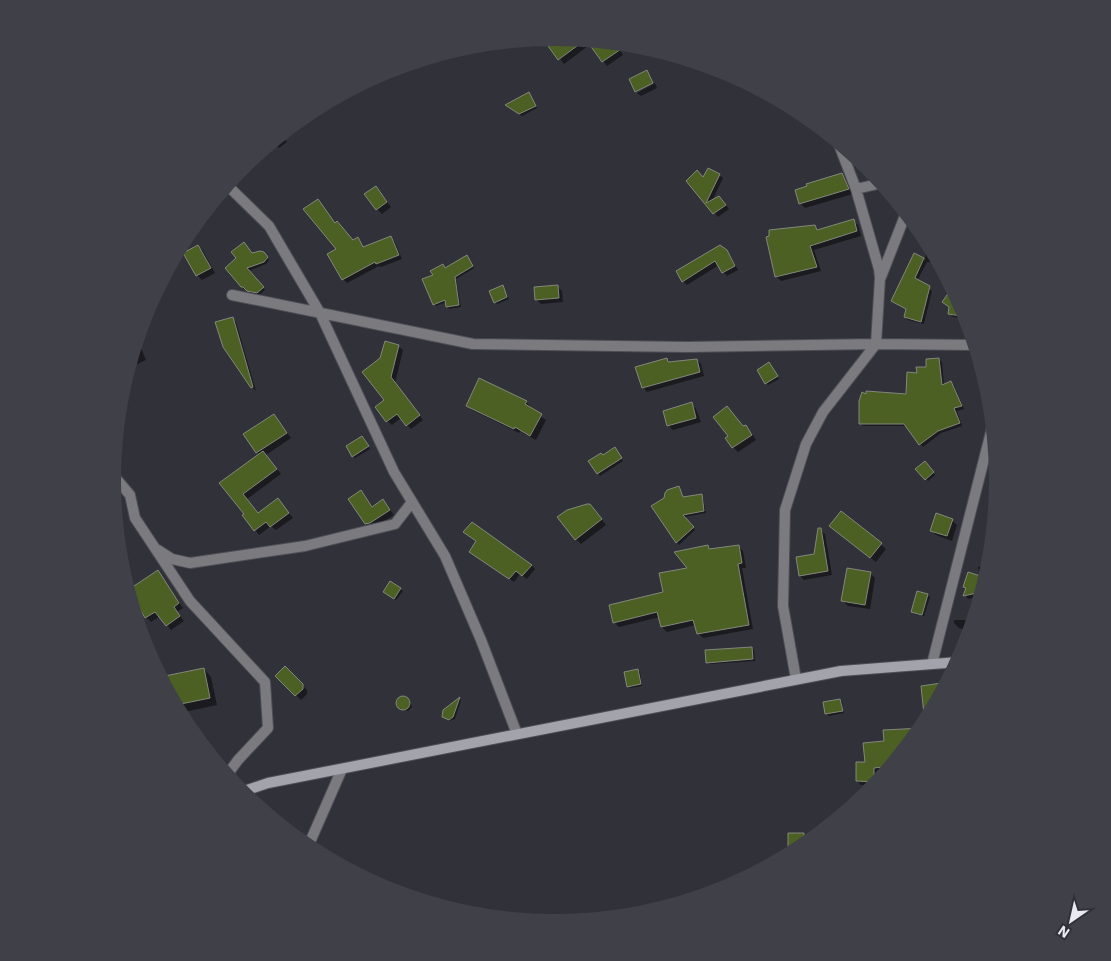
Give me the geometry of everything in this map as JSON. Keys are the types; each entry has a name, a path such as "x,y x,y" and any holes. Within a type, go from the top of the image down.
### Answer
{"street":[{"path":"796,679 783,606 785,510 806,444 824,412 876,344 879,268 856,189 843,155"},
{"path":"856,189 874,185"},
{"path":"232,190 269,226 320,312 394,472 445,556 481,640 517,734"},
{"path":"880,278 903,220"},
{"path":"232,295 473,344 687,347 876,344 968,345"},
{"path":"932,664 988,443"},
{"path":"121,485 130,495 135,518 190,601 265,682 268,728 231,769"},
{"path":"154,548 172,559 190,563 305,546 395,524 412,502"},
{"path":"249,789 268,783 796,679 841,671 950,663"},
{"path":"311,840 342,769"}],"building":[{"path":"548,46 576,47 558,60"},
{"path":"592,48 618,51 602,62"},
{"path":"647,70 653,83 635,92 629,79"},
{"path":"529,92 536,106 519,114 505,105"},
{"path":"708,168 720,174 706,203 719,196 726,205 713,214 686,181 697,170 703,177"},
{"path":"842,173 849,189 799,204 795,190 807,186 806,184"},
{"path":"376,186 387,202 376,210 364,194"},
{"path":"318,199 335,223 337,221 353,240 358,237 363,247 391,236 399,255 376,264 375,262 342,280 327,254 336,249 303,209"},
{"path":"854,219 857,231 810,246 817,267 775,277 766,237 769,236 769,230 815,225 817,230"},
{"path":"244,242 252,253 264,252 268,257 264,262 247,268 264,287 257,293 247,291 241,287 225,268 236,258 231,252"},
{"path":"198,245 211,268 196,276 184,255 186,251"},
{"path":"720,245 727,250 735,266 722,273 715,261 682,282 676,271"},
{"path":"914,253 924,258 915,278 930,286 921,322 904,317 906,309 891,301"},
{"path":"467,255 473,266 455,277 459,305 446,307 445,300 433,305 422,279 433,275 430,271 443,264 445,268"},
{"path":"503,285 507,297 494,303 489,291"},
{"path":"558,285 559,298 535,300 534,287"},
{"path":"948,294 958,315 948,314 949,307 942,302"},
{"path":"233,317 253,387 251,388 223,347 215,322"},
{"path":"385,341 399,345 391,377 420,415 406,426 397,414 386,422 375,407 384,400 362,372 380,358"},
{"path":"667,358 668,362 697,359 700,372 642,388 635,367"},
{"path":"939,358 942,385 951,381 962,406 954,408 960,423 938,431 919,445 904,424 859,424 859,401 862,392 866,394 866,391 906,394 907,372 917,373 916,367 926,367 926,359"},
{"path":"769,362 778,376 765,384 757,370"},
{"path":"479,378 527,401 525,404 542,414 530,436 515,427 514,429 466,406"},
{"path":"692,402 696,418 667,426 663,411"},
{"path":"727,406 743,426 746,425 752,435 732,448 725,438 728,436 713,417"},
{"path":"274,414 287,433 256,453 243,434"},
{"path":"362,436 369,446 352,457 346,446"},
{"path":"615,447 622,458 597,474 588,461 601,453 603,455"},
{"path":"263,451 277,469 243,494 258,513 278,498 289,513 270,527 266,522 254,531 242,515 244,514 219,483"},
{"path":"925,461 934,472 925,480 915,469"},
{"path":"679,486 683,497 702,494 704,511 683,515 694,527 676,543 651,506 664,498 667,490"},
{"path":"361,490 372,507 383,499 390,510 370,523 365,524 348,499"},
{"path":"590,504 602,519 575,540 557,517 567,510"},
{"path":"841,511 882,543 870,558 829,526"},
{"path":"936,513 953,519 947,536 930,531"},
{"path":"472,522 532,565 522,576 516,571 509,579 469,552 476,541 463,532"},
{"path":"818,528 821,528 828,571 799,576 796,557 814,554"},
{"path":"708,545 709,549 739,545 742,563 738,564 749,625 697,634 693,620 661,627 657,612 613,623 609,605 663,592 659,573 687,568 674,552"},
{"path":"847,568 871,572 865,605 841,601"},
{"path":"158,570 179,603 174,607 180,616 166,626 155,612 145,618 134,586"},
{"path":"968,572 979,575 975,594 963,596 966,588 963,587"},
{"path":"390,581 401,588 394,599 383,592"},
{"path":"917,591 928,594 922,615 911,612"},
{"path":"752,647 753,659 706,663 705,650"},
{"path":"285,666 303,684 303,689 295,696 275,676"},
{"path":"204,668 210,698 183,704 167,676"},
{"path":"638,669 641,684 627,687 624,672"},
{"path":"940,683 924,711 921,686"},
{"path":"400,696 406,696 410,703 406,710 400,710 396,706 396,700"},
{"path":"460,697 453,717 449,720 442,717 443,710"},
{"path":"840,699 843,711 825,714 823,702"},
{"path":"912,729 882,767 874,768 874,776 869,782 856,781 856,762 865,762 863,743 884,741 883,730"},
{"path":"788,833 804,833 804,837 788,848"}]}
